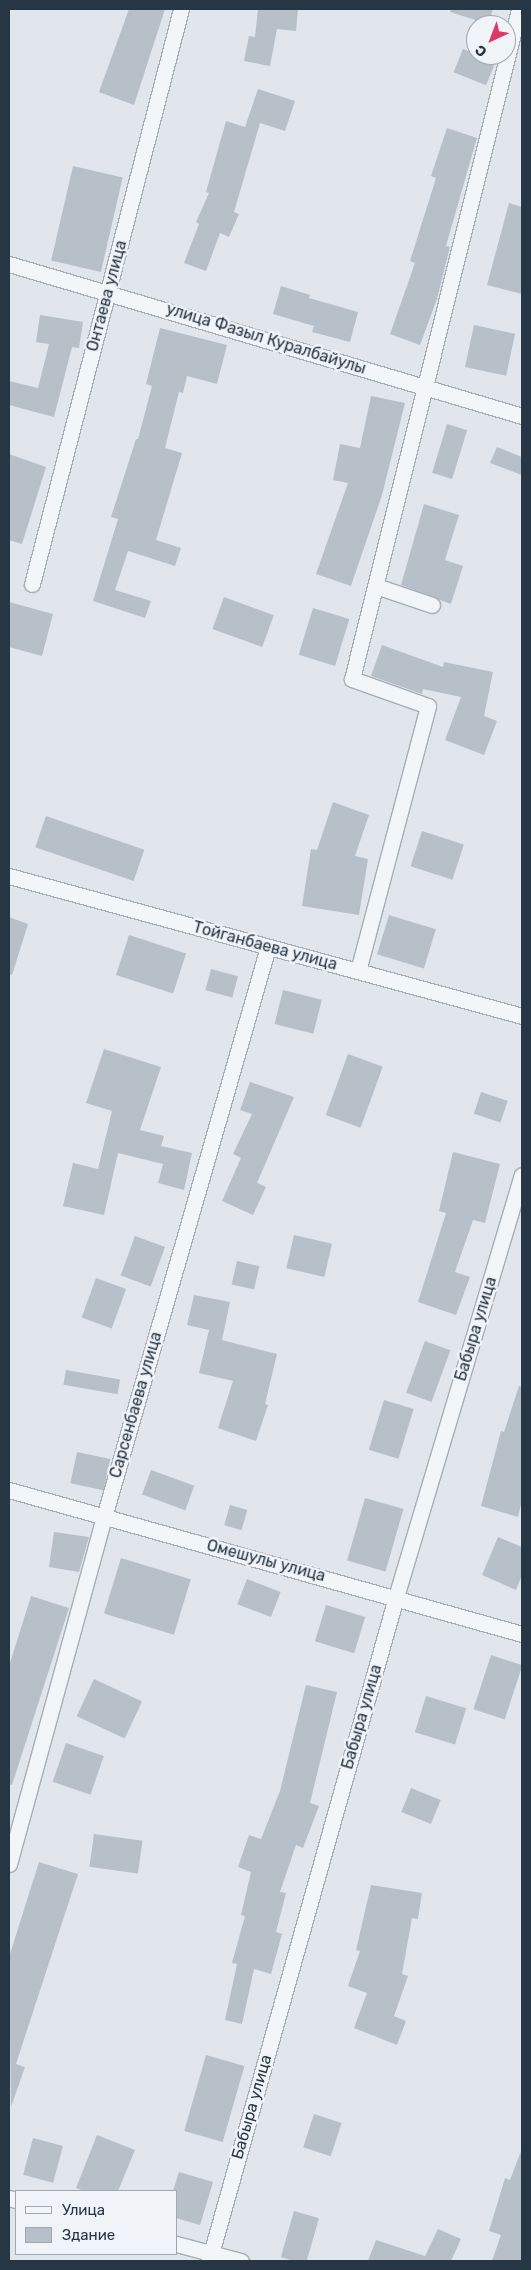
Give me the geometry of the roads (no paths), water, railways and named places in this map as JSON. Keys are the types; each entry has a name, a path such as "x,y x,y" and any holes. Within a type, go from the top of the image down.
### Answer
{"street":[{"name":"Онтаева улица","path":"32,584 181,9"},
{"path":"358,972 428,706 352,679 427,387 518,9"},
{"name":"улица Фазыл Куралбайулы","path":"9,264 522,416"},
{"path":"376,586 432,605"},
{"name":"Тойганбаева улица","path":"9,876 522,1016"},
{"name":"Сарсенбаева улица","path":"9,1864 104,1517 268,947"},
{"name":"Бабыра улица","path":"210,2257 396,1597 522,1175"},
{"name":"Омешулы улица","path":"9,1490 396,1597 522,1634"},
{"path":"178,2245 210,2257 240,2261"}]}
